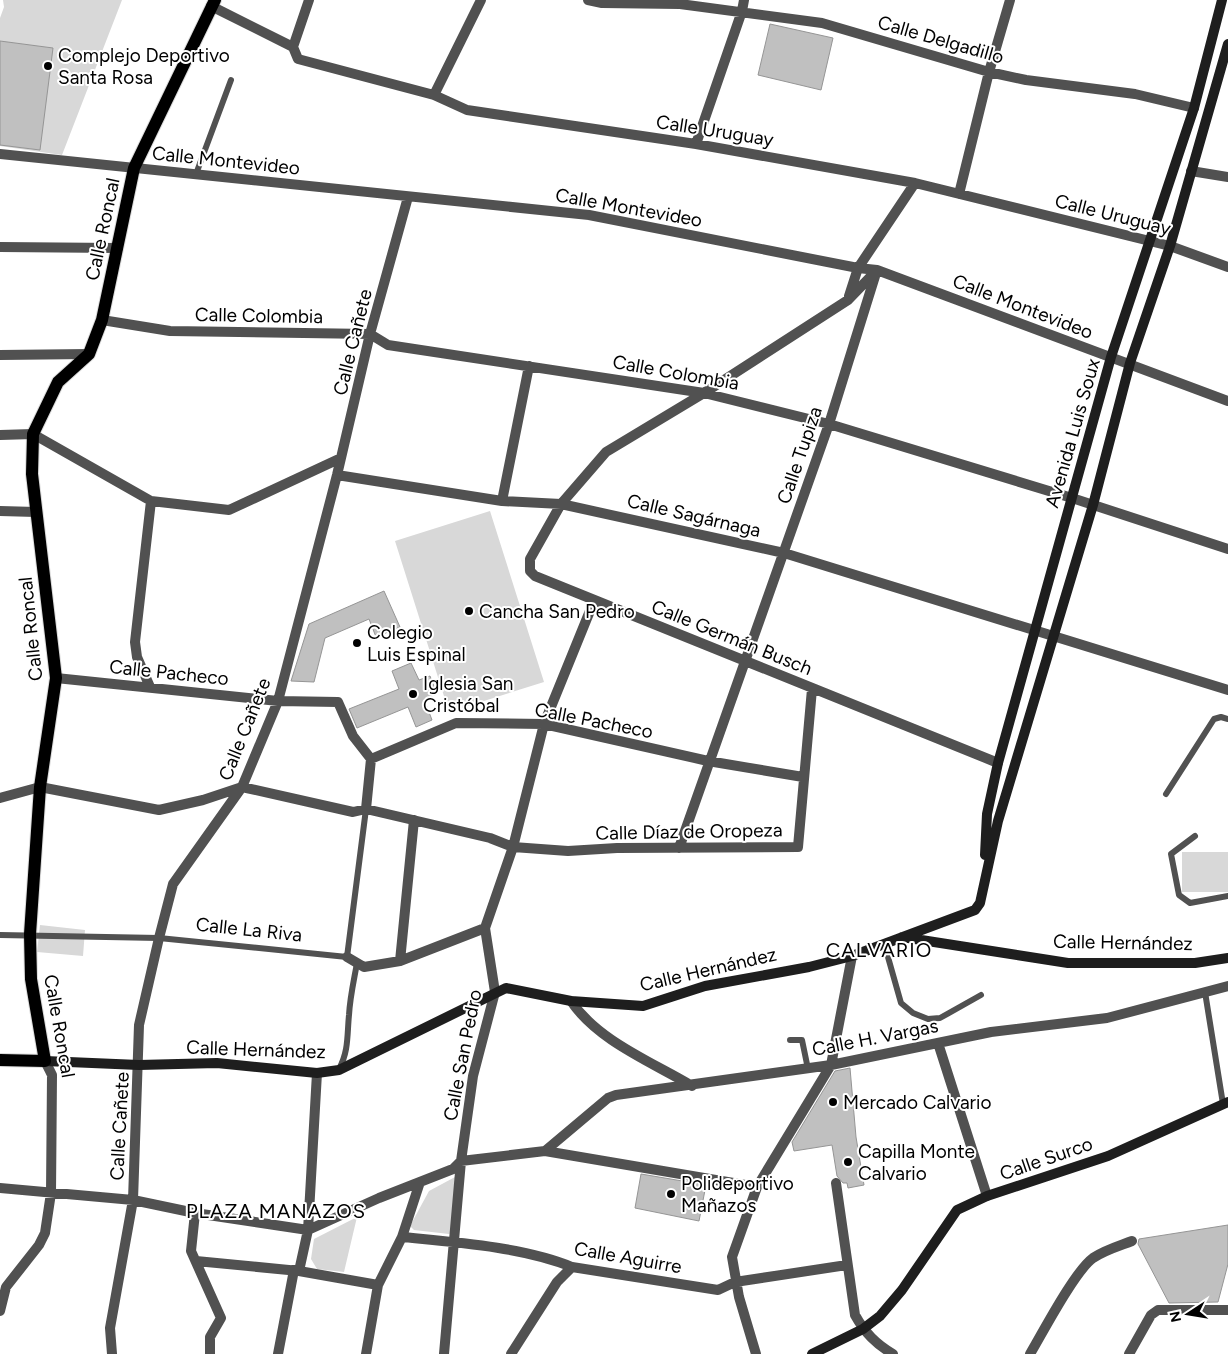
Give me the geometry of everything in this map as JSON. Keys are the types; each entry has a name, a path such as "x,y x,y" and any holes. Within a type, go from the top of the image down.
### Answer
{"main road":[{"name":"Avenida Luis Soux","path":"984,881 987,814 998,762 1111,358 1194,108 1222,0"},
{"name":"Calle Roncal","path":"45,1061 31,979 30,934 40,786 56,678 32,474 33,434 58,382 89,354 102,320 134,168 213,3"},
{"name":"Avenida Luis Soux","path":"901,937 975,910 980,903 998,821 1093,505 1130,363 1170,246 1228,44"},
{"name":"Calle Hernández","path":"0,1060 139,1065 217,1063 317,1073 339,1070 506,988 571,1001 643,1006 705,986 809,967 852,956 901,937 1068,963 1195,962 1228,958"},
{"name":"Calle Surco","path":"812,1354 863,1329 880,1316 902,1290 957,1210 987,1196 1108,1156 1225,1103"}],"street":[{"path":"293,47 309,0"},
{"path":"434,95 481,0"},
{"name":"Calle Delgadillo","path":"588,0 680,4 822,23 989,72 1026,80 1135,94 1194,108"},
{"path":"696,144 742,11 744,0"},
{"path":"959,194 989,72 1010,0"},
{"name":"Calle Uruguay","path":"213,3 293,47 298,60 434,95 467,110 696,144 915,183 1170,246 1228,267"},
{"name":"Calle Montevideo","path":"0,154 589,215 858,268 877,270 1228,401"},
{"path":"1191,172 1228,177"},
{"path":"848,300 858,268 915,183"},
{"name":"Calle Cañete","path":"112,1354 110,1328 133,1200 140,1025 159,938 173,884 242,787 278,701 337,475 370,334 408,197"},
{"path":"0,247 118,248"},
{"name":"Calle Germán Busch","path":"877,270 848,300 704,393 606,452 560,504 530,559 530,571 535,576 594,601 998,762"},
{"name":"Calle Tupiza","path":"679,848 708,761 746,661 829,424 877,270"},
{"name":"Calle Colombia","path":"102,320 170,331 370,334 388,345 704,393 829,424 1072,498 1228,549"},
{"path":"0,355 89,354"},
{"path":"502,501 529,366"},
{"path":"0,435 33,434 151,501 229,510 341,458"},
{"name":"Calle Sagárnaga","path":"337,475 502,501 560,504 784,553 1228,690"},
{"path":"150,687 137,657 135,642 151,501"},
{"path":"0,511 36,512"},
{"name":"Calle San Pedro","path":"444,1354 456,1242 462,1160 473,1076 495,992 485,928 513,847 544,724 594,601"},
{"name":"Calle Pacheco","path":"56,678 278,701 338,702 353,736 371,759 456,723 544,724 708,761 803,777"},
{"name":"Calle Díaz de Oropeza","path":"242,787 353,812 366,809 490,838 513,847 568,851 798,847 812,689"},
{"path":"366,809 371,759"},
{"path":"0,798 40,786 159,810 203,800 242,787"},
{"path":"400,962 414,820"},
{"name":"Calle La Riva","path":"347,957 364,967 400,962 485,928"},
{"path":"756,1354 735,1282 732,1257 757,1187 831,1065 852,956"},
{"name":"Calle H. Vargas","path":"545,1151 608,1098 616,1095 808,1069 991,1032 1107,1018 1228,986"},
{"path":"571,1001 579,1013 612,1040 692,1086"},
{"path":"938,1043 987,1196"},
{"name":"Calle Roncal","path":"0,1311 6,1287 39,1245 44,1234 51,1193 52,1075 45,1061"},
{"path":"278,1354 308,1230 317,1073"},
{"path":"0,1188 133,1200 195,1213 308,1230 453,1168 462,1160 545,1151 757,1187"},
{"path":"366,1354 378,1285 402,1237 420,1182"},
{"path":"836,1183 855,1315 863,1329 878,1345 893,1354"},
{"path":"195,1213 191,1251 221,1318 210,1337 210,1354"},
{"name":"Calle Aguirre","path":"402,1237 456,1242 553,1259 572,1267 718,1290 735,1282 847,1265"},
{"path":"1030,1354 1081,1270 1092,1258 1109,1249 1132,1241"},
{"path":"196,1261 297,1270 378,1285"},
{"path":"511,1354 557,1282 572,1267"},
{"path":"1129,1354 1151,1315 1158,1310 1228,1310"}],"lane":[{"path":"196,174 231,80"},
{"path":"1166,794 1214,719 1221,717 1228,720"},
{"path":"347,957 366,809"},
{"path":"1195,836 1171,854 1179,895 1190,903 1228,896"},
{"name":"Calle La Riva","path":"0,935 30,934 159,938 347,957"},
{"path":"884,943 901,1003 913,1014 928,1019 940,1018 981,995"},
{"path":"339,1070 345,1059 349,1035 348,1014 357,963"},
{"path":"1205,992 1225,1103"},
{"path":"790,1040 802,1040 808,1069"}],"shaded area":[{"name":"Complejo Deportivo Santa Rosa","path":"3,0 122,0 62,155 0,146 0,18 4,7"},
{"name":"Cancha San Pedro","path":"490,511 544,682 449,712 395,541"},
{"path":"1182,852 1228,852 1228,892 1182,892"},
{"path":"40,925 85,930 83,956 37,952"},
{"path":"455,1177 454,1231 449,1234 414,1230 410,1226 429,1191"},
{"path":"357,1217 344,1272 317,1269 311,1259 314,1239"}],"building":[{"path":"770,24 833,38 821,90 758,75"},
{"path":"0,41 53,48 40,150 0,145"},
{"path":"384,591 400,627 376,637 369,619 325,638 314,682 291,681 309,624"},
{"path":"411,663 419,680 430,676 437,694 424,699 432,720 416,727 408,707 357,728 349,709 399,689 392,671"},
{"name":"Mercado Calvario","path":"850,1068 856,1137 864,1185 848,1188 847,1183 843,1183 837,1176 832,1145 794,1151 792,1142 835,1071"},
{"name":"Polideportivo Mañazos","path":"641,1174 706,1185 699,1221 635,1208"},
{"path":"1228,1225 1228,1264 1218,1302 1169,1303 1138,1244 1139,1239"}],"place":[{"name":"Complejo Deportivo Santa Rosa","path":"48,66"},
{"name":"Cancha San Pedro","path":"469,611"},
{"name":"Colegio Luis Espinal","path":"357,643"},
{"name":"Iglesia San Cristóbal","path":"413,694"},
{"name":"Mercado Calvario","path":"833,1102"},
{"name":"Capilla Monte Calvario","path":"848,1162"},
{"name":"Polideportivo Mañazos","path":"671,1194"}],"district":[{"name":"CALVARIO","path":"879,950"},
{"name":"PLAZA MANAZOS","path":"276,1211"}]}
